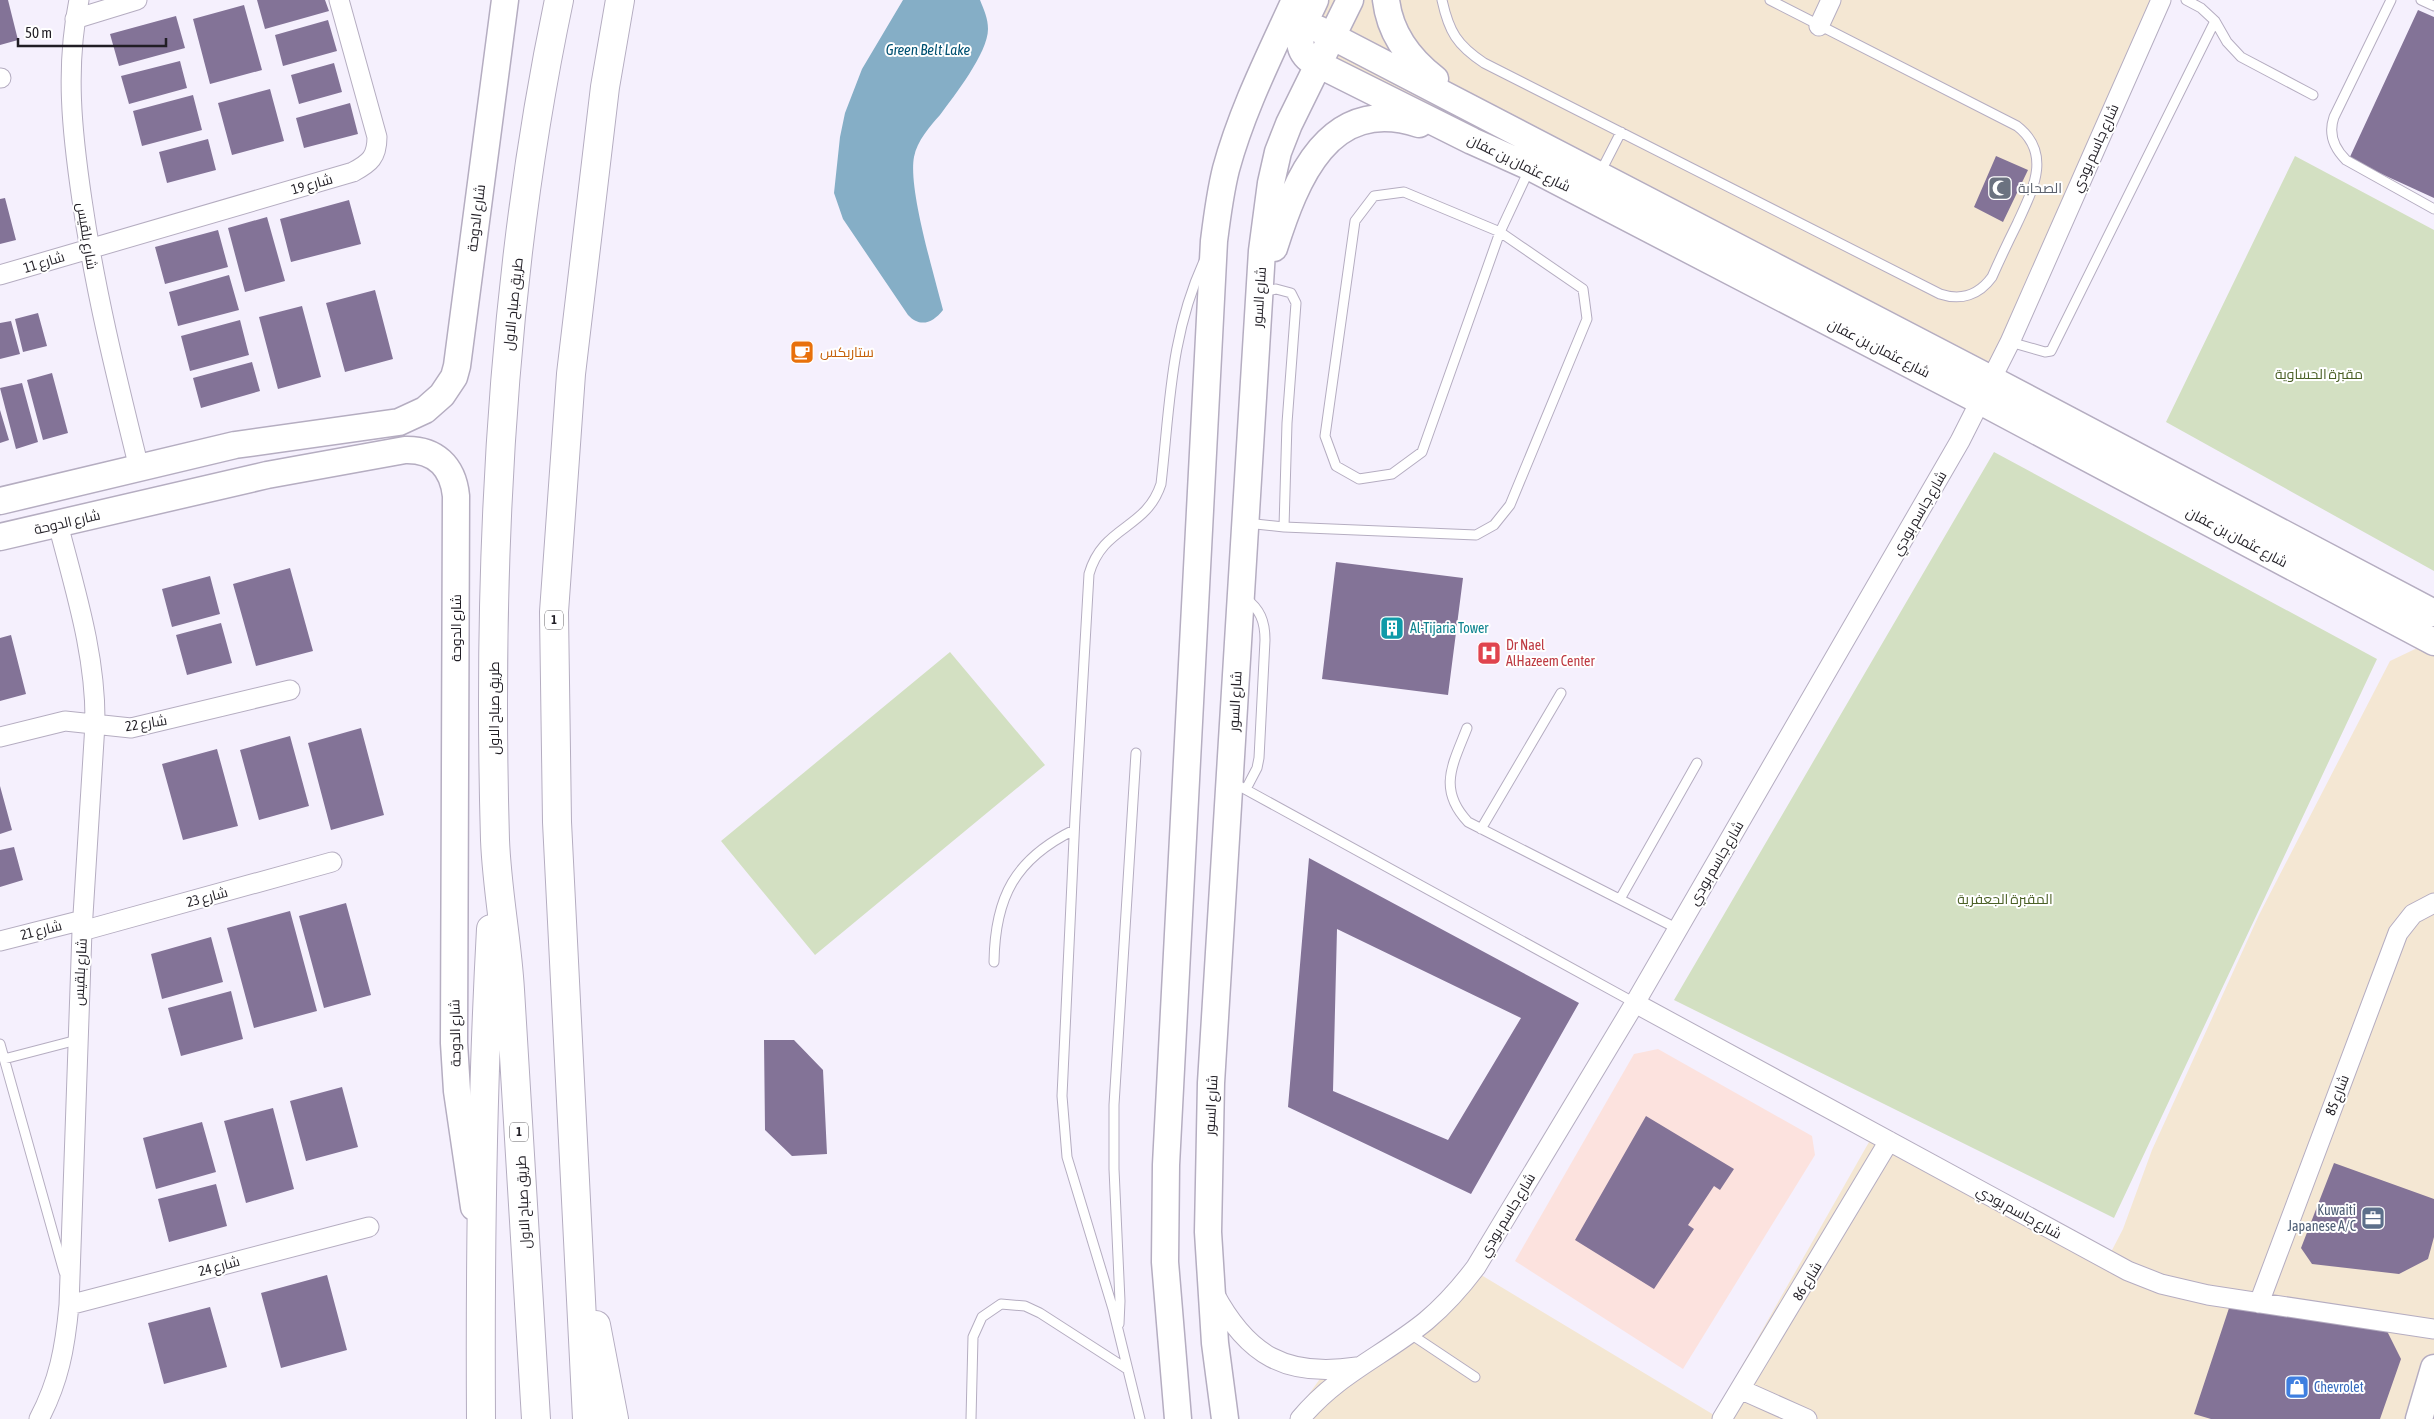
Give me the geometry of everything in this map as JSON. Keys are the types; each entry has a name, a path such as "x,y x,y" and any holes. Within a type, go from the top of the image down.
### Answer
{"highway":[{"path":"541,0 541,85"},
{"name":"طريق صباح الاول","path":"536,1419 510,985 495,846 494,665 498,453 523,212 541,85 560,0"},
{"name":"1","path":"587,1419 557,822 554,612 570,374 605,87 620,0"},
{"path":"605,87 639,0"},
{"path":"481,1419 480,1250 486,1016 495,846"},
{"path":"578,1243 614,1419"}],"street":[{"name":"شارع بلقيس","path":"79,0 75,19 70,77 70,113 98,303 139,468"},
{"path":"75,19 137,0"},
{"name":"شارع 19","path":"89,248 353,172 369,164 377,152 377,137 339,0"},
{"name":"شارع الدوحة","path":"0,501 236,445 399,422 425,410 448,387 457,366 505,0"},
{"path":"1178,1419 1165,1262 1166,1165 1214,241 1230,157 1253,93 1295,0"},
{"path":"1268,59 1283,39 1294,31 1303,28 1315,0"},
{"name":"شارع السور","path":"1225,1419 1210,1286 1207,1185 1211,1092 1238,785 1242,596 1259,294 1266,215 1278,152 1289,124 1350,0"},
{"path":"1386,0 1392,26 1407,53 1431,76 1495,122"},
{"path":"1820,26 1831,0"},
{"name":"شارع جاسم بودي","path":"1300,1419 1328,1390 1357,1367 1427,1320 1454,1294 1476,1268 1635,1004 1960,441 2010,342 2156,2"},
{"name":"شارع عثمان بن عفان","path":"2434,613 1986,390 1318,65 1307,58 1302,51 1299,41 1303,28 1318,29 1333,35 1599,176 1986,390 2434,642"},
{"path":"1259,294 1290,199 1300,176 1314,156 1340,132 1360,122 1389,118 1412,122 1472,141"},
{"name":"شارع 11","path":"0,275 89,248"},
{"path":"267,475 276,472 281,464 282,455 278,446 270,441"},
{"name":"شارع الدوحة","path":"0,537 267,475 405,450 417,450 438,458 450,473 455,485 454,1044 457,1091 480,1250"},
{"name":"شارع بلقيس","path":"39,1419 48,1402 61,1366 69,1298 82,926 95,724 95,695 91,657 58,524"},
{"name":"شارع 22","path":"0,737 56,722 72,721 121,728 140,727 290,690"},
{"name":"شارع 23","path":"82,926 332,862"},
{"name":"شارع 85","path":"2259,1303 2398,933 2414,914 2434,903"},
{"name":"شارع 21","path":"0,941 82,926"},
{"name":"شارع جاسم بودي","path":"1635,1004 2128,1271 2175,1288 2434,1330"},
{"name":"شارع 86","path":"1722,1419 1742,1390 1890,1141"},
{"name":"شارع 24","path":"69,1298 369,1227"},
{"name":"شارع جاسم بودي","path":"1210,1286 1237,1330 1265,1354 1293,1367 1307,1370 1357,1367"},
{"path":"2419,1419 2434,1368"},
{"path":"1742,1390 1807,1419"}],"lane":[{"path":"1442,0 1455,38 1472,55 1484,63 1940,294 1955,298 1975,293 1992,277 2035,186 2036,158 2030,140 2017,126 1770,0"},
{"path":"2186,0 2201,8 2215,21 2227,42 2241,57 2313,95"},
{"path":"2391,0 2334,117 2331,132 2336,148 2346,160 2434,209"},
{"path":"2421,0 2434,6"},
{"path":"2010,342 2045,352 2052,351 2215,21"},
{"path":"1599,176 1621,132"},
{"path":"1246,523 1284,527 1476,535 1494,525 1510,505 1587,319 1583,288 1500,232 1404,192 1374,196 1355,221 1325,436 1336,466 1359,478 1392,474 1422,452 1500,232 1530,167"},
{"path":"1140,1419 1118,1329 1067,1157 1063,1126 1062,1096 1074,830 1089,574 1098,552 1105,543 1144,513 1158,495 1162,484 1174,355 1179,331 1194,285 1214,241"},
{"path":"1259,294 1276,289 1291,293 1296,303 1287,423 1284,527"},
{"path":"1481,828 1561,693"},
{"path":"1467,728 1449,773 1450,794 1458,812 1468,822 1678,929"},
{"path":"1118,1329 1120,1301 1114,1177 1114,1105 1136,753"},
{"path":"1620,899 1697,763"},
{"path":"1238,785 1635,1004"},
{"path":"994,962 998,914 1006,892 1018,872 1033,854 1052,840 1074,830"},
{"path":"4,1059 77,1040"},
{"path":"0,1044 69,1298"},
{"path":"972,1419 973,1337 982,1317 1001,1304 1025,1306 1040,1313 1127,1369"},
{"path":"1409,1333 1475,1377"}],"shaded area":[{"path":"1318,0 2152,0 2092,156 1979,387 1300,40"},
{"path":"2434,640 2434,1373 2421,1419 1291,1419 1322,1376 1406,1330 1468,1267 1714,1415 1873,1135 2110,1254 2123,1229 2152,1150 2259,915 2390,661"},
{"path":"1658,1049 1812,1136 1815,1155 1683,1369 1515,1261 1634,1054"}],"green space":[{"name":"مقبرة الحساوية","path":"2295,156 2434,230 2434,571 2166,422"},
{"name":"المقبرة الجعفرية","path":"1994,452 2377,659 2114,1218 1674,1000"},
{"path":"950,652 1045,765 815,955 721,841"}],"water":[{"name":"Green Belt Lake","path":"903,0 980,0 988,25 987,39 977,62 940,115 924,134 914,157 913,171 918,210 943,310 931,321 922,323 917,322 908,315 843,219 834,193 840,137 845,113 862,69"}],"building":[{"path":"0,0 8,0 18,40 0,45"},
{"path":"257,0 325,0 329,11 265,29"},
{"path":"244,5 262,70 210,84 193,19"},
{"path":"2418,10 2434,17 2434,198 2349,159"},
{"path":"176,16 185,48 119,66 110,34"},
{"path":"328,20 337,51 283,66 275,35"},
{"path":"180,61 187,88 129,104 121,76"},
{"path":"334,63 342,92 299,104 291,75"},
{"path":"270,89 284,141 232,155 218,103"},
{"path":"193,95 202,130 142,146 133,111"},
{"path":"350,103 358,134 304,148 296,118"},
{"path":"208,139 216,170 167,183 159,152"},
{"name":"الصحابة","path":"1996,156 2028,170 2003,222 1974,207"},
{"path":"5,198 16,240 0,244 0,199"},
{"path":"349,200 361,244 291,262 280,219"},
{"path":"267,217 285,281 245,292 228,228"},
{"path":"218,230 228,267 165,284 155,247"},
{"path":"229,275 239,310 178,326 169,292"},
{"path":"375,290 393,359 345,372 326,303"},
{"path":"302,306 321,377 278,389 259,317"},
{"path":"38,313 47,346 23,352 15,319"},
{"path":"240,320 249,355 190,371 181,336"},
{"path":"11,321 20,354 0,359 0,323"},
{"path":"252,362 260,391 201,408 193,378"},
{"path":"52,373 68,433 43,440 27,380"},
{"path":"22,383 38,442 16,449 0,388"},
{"path":"0,410 9,440 0,443"},
{"name":"Al-Tijaria Tower","path":"1336,562 1463,578 1448,695 1322,679"},
{"path":"290,568 313,651 256,666 233,584"},
{"path":"210,576 220,614 172,627 162,589"},
{"path":"221,623 232,663 187,675 176,635"},
{"path":"11,635 26,694 0,701 0,638"},
{"path":"361,728 384,815 331,830 308,743"},
{"path":"290,736 309,806 259,820 240,750"},
{"path":"217,749 238,826 183,840 162,764"},
{"path":"0,786 12,830 0,834"},
{"path":"14,847 23,880 0,887 0,850"},
{"path":"1309,858 1579,1003 1471,1194 1288,1107","holes":["1337,929 1521,1018 1448,1140 1333,1091"]},
{"path":"346,903 371,995 324,1008 299,916"},
{"path":"290,911 317,1011 254,1028 227,928"},
{"path":"211,937 223,982 162,999 151,954"},
{"path":"231,991 243,1039 181,1056 168,1008"},
{"path":"764,1040 794,1040 823,1070 827,1154 792,1156 765,1130"},
{"path":"342,1087 358,1147 306,1161 290,1101"},
{"path":"273,1108 294,1189 246,1203 224,1121"},
{"path":"1646,1116 1734,1169 1720,1190 1714,1186 1688,1225 1694,1229 1654,1289 1575,1240"},
{"path":"202,1122 216,1172 156,1189 143,1138"},
{"name":"Kuwaiti Japanese A/C","path":"2334,1163 2434,1199 2434,1237 2428,1259 2399,1274 2312,1264 2301,1248"},
{"path":"216,1184 227,1226 169,1242 158,1199"},
{"path":"327,1275 347,1350 281,1368 261,1293"},
{"name":"Chevrolet","path":"2230,1305 2385,1327 2401,1359 2380,1419 2211,1419 2194,1414"},
{"path":"210,1307 227,1367 164,1384 148,1323"}],"place":[{"name":"الصحابة","path":"2000,188"},
{"name":"ستاربكس","path":"802,352"},
{"name":"Al-Tijaria Tower","path":"1392,628"},
{"name":"Dr Nael AlHazeem Center","path":"1489,653"},
{"name":"Kuwaiti Japanese A/C","path":"2373,1218"},
{"name":"Chevrolet","path":"2297,1387"}]}
